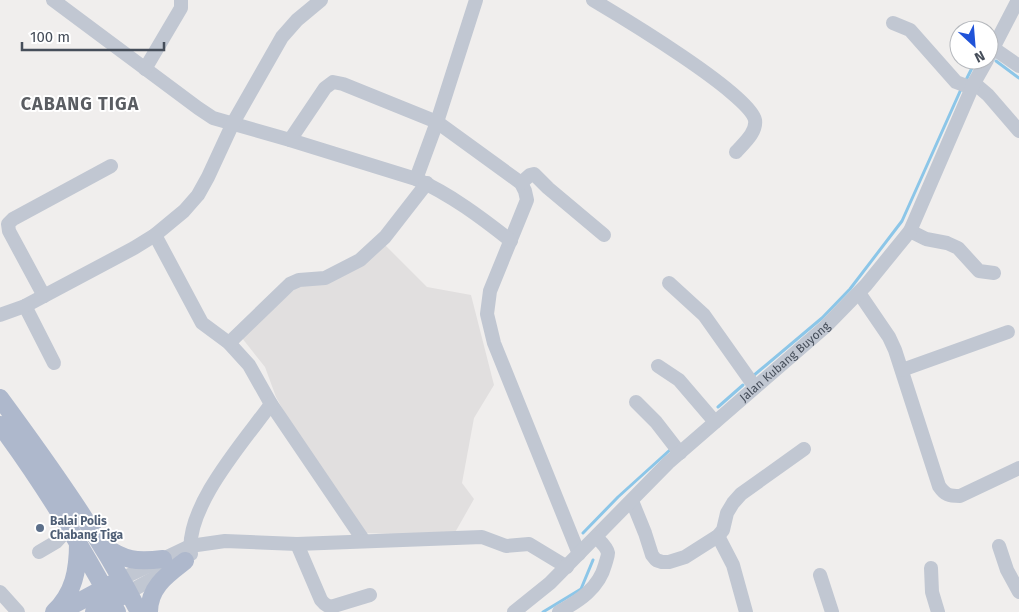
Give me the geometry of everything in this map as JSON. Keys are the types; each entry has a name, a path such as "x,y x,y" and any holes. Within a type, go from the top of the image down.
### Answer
{"main road":[{"path":"0,398 100,543 138,612"},
{"path":"0,425 22,455 69,528 111,601"},
{"path":"54,612 67,597 74,584 78,543"},
{"path":"100,543 118,556 131,560 163,559"},
{"path":"149,612 152,595 158,584 189,555"},
{"path":"94,612 111,601 125,586"},
{"path":"60,612 111,601"}],"street":[{"path":"52,0 213,118 422,181 487,222 511,241"},
{"path":"145,70 181,8 181,0"},
{"path":"0,315 25,306 155,235 184,211 198,195 233,123 282,37 293,24 321,0"},
{"path":"229,343 290,284 299,280 325,278 360,260 385,237 422,181 438,122 476,0"},
{"path":"593,0 716,79 748,108 753,114 754,128 736,152"},
{"name":"Jalan Kubang Buyong","path":"999,37 1018,0"},
{"path":"893,23 910,30 956,82 968,85 988,95 1019,131"},
{"path":"999,58 1019,66"},
{"name":"Jalan Kubang Buyong","path":"514,612 544,588 567,566 680,453 825,327 859,292 910,231 968,85 979,70"},
{"path":"290,140 325,88 333,82 343,84 438,122 520,183 525,191 527,200 490,291 487,314 489,328 579,554"},
{"path":"44,296 9,231 8,224 13,219 111,166"},
{"path":"520,183 534,174 604,235"},
{"path":"910,231 926,239 947,243 958,248 979,271 994,273"},
{"path":"155,235 202,323 229,343 249,365 271,404 364,541"},
{"path":"670,283 704,315 755,388"},
{"path":"859,292 889,337 902,370 939,486 944,494 960,496 1019,468"},
{"path":"25,306 54,363"},
{"path":"902,370 1008,332"},
{"path":"658,366 679,380 715,422"},
{"path":"636,402 656,422 680,453"},
{"path":"189,555 195,521 209,492 271,404"},
{"path":"632,501 646,533 652,555 656,560 669,562 685,557 718,536 723,530 727,513 741,494 804,449"},
{"path":"39,552 56,542 69,528"},
{"path":"718,536 732,565 746,612"},
{"path":"125,586 189,555 225,542 298,544 482,537 506,546 529,544 567,566"},
{"path":"559,612 579,600 598,582 608,555 596,537"},
{"path":"298,544 325,605 330,607 370,595"},
{"path":"999,546 1007,570 1019,592"},
{"path":"125,586 163,559 189,555"},
{"path":"932,568 932,592 938,612"},
{"path":"820,575 832,612"},
{"path":"0,592 18,612"}],"shaded area":[{"path":"385,245 427,287 471,295 494,385 474,418 462,483 474,499 453,536 365,533 301,442 276,397 265,367 242,338 297,287"}],"waterway":[{"path":"999,63 1019,78"},
{"path":"965,82 971,70"},
{"path":"753,376 822,318 850,289 902,221 962,87"},
{"path":"718,407 743,385"},
{"path":"583,533 618,497 671,449"},
{"path":"543,612 581,589 593,560"}],"place":[{"name":"Balai Polis Chabang Tiga","path":"40,528"}],"district":[{"name":"CABANG TIGA","path":"80,104"}]}
